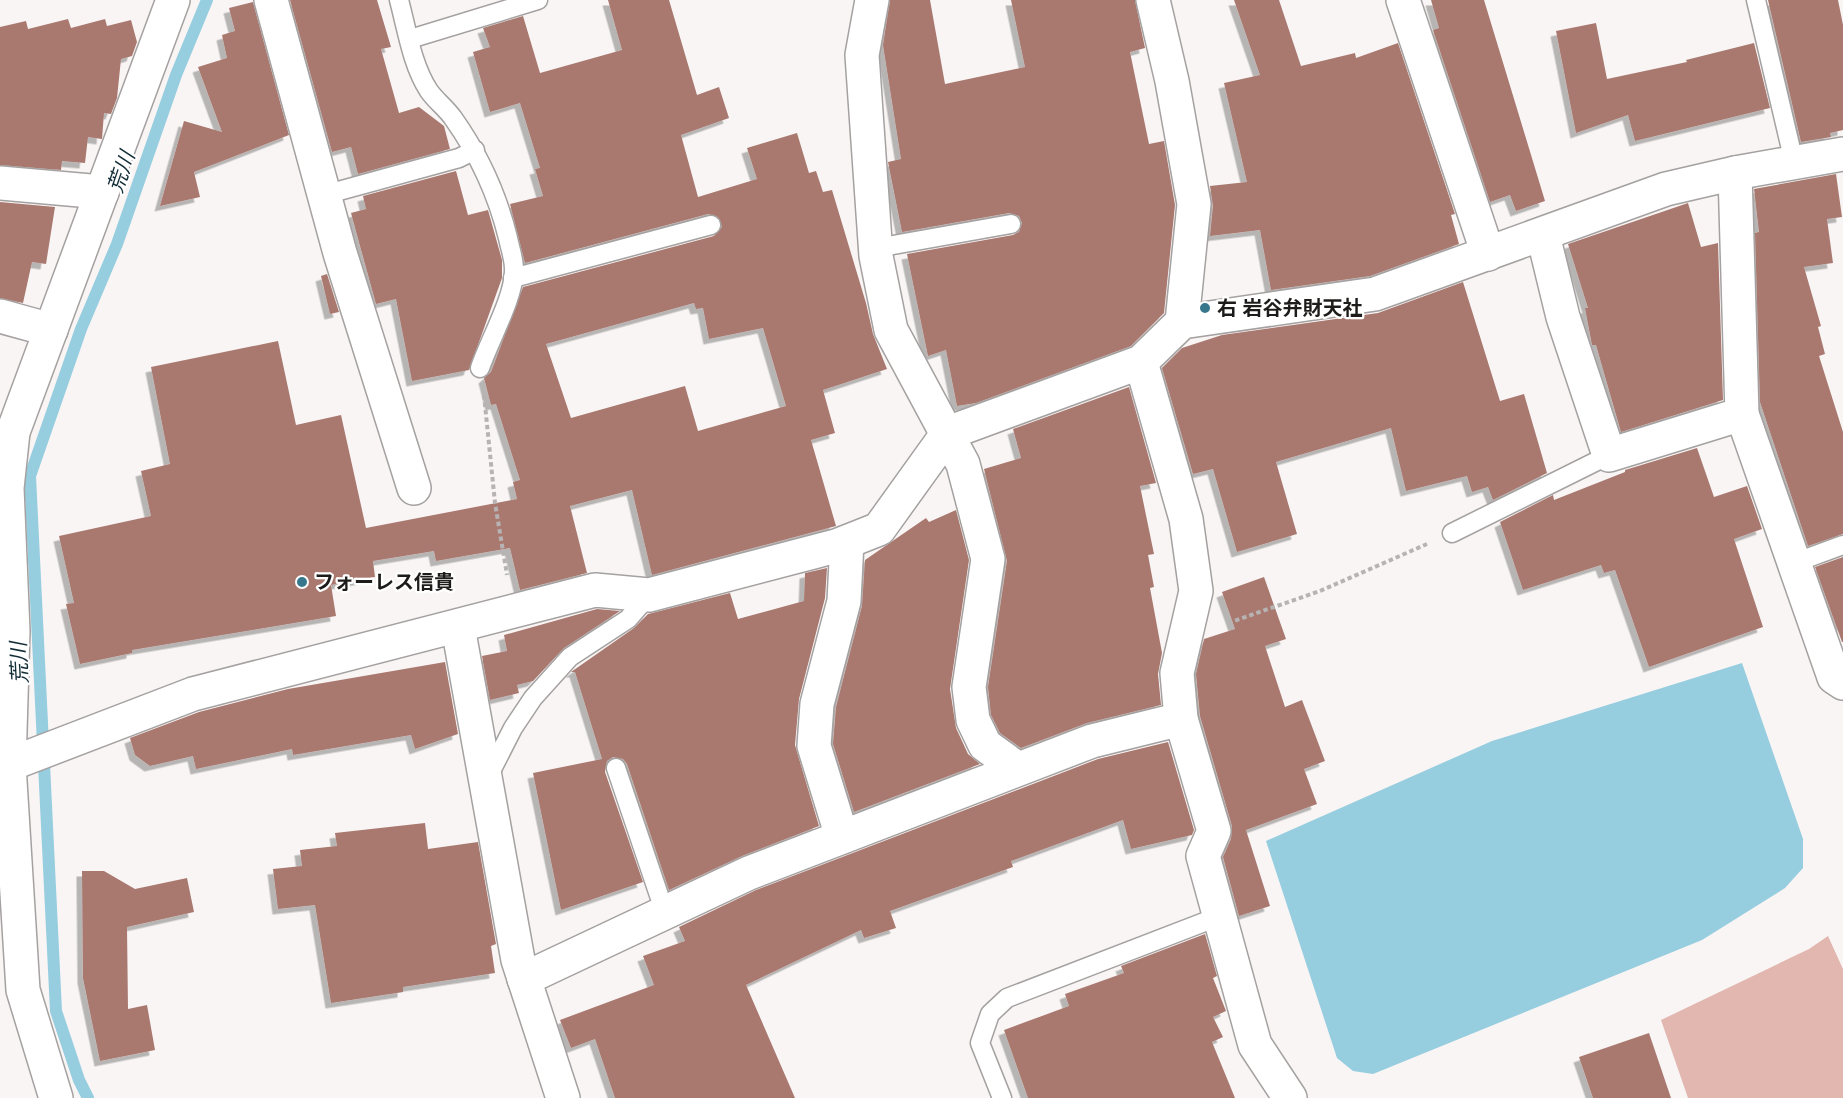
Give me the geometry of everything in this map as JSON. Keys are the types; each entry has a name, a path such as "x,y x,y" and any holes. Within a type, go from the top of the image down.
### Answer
{"street":[{"path":"56,1098 23,990 7,632 7,488 13,432 173,0"},
{"path":"271,0 324,195 414,488"},
{"path":"872,0 862,55 876,248 891,330 963,464 988,559 969,687 973,720 985,745 1018,769"},
{"path":"1153,0 1172,81 1194,204 1182,322"},
{"path":"1403,0 1488,255"},
{"path":"13,764 193,694 595,590 649,595 847,542 879,529 948,433 1141,362 1182,322 1243,311 1375,294 1666,189 1735,173 1843,154"},
{"path":"1735,173 1743,414 1834,677 1843,683"},
{"path":"0,183 102,192"},
{"path":"1543,235 1563,317 1609,455 1743,414"},
{"path":"0,316 51,330"},
{"path":"1141,362 1186,519 1196,591 1177,673 1181,719 1214,831 1203,856 1255,1045 1290,1098"},
{"path":"842,837 814,746 817,704 844,601 847,542"},
{"path":"458,627 518,960 564,1098"},
{"path":"524,979 749,873 1092,741 1181,719"}],"lane":[{"path":"399,0 417,67 429,92 451,115 475,150 489,176 502,212 514,269 513,278 510,298 492,332 480,368"},
{"path":"410,39 538,0"},
{"path":"1756,0 1794,162"},
{"path":"324,195 459,158 475,150"},
{"path":"876,248 1011,224"},
{"path":"513,278 711,225"},
{"path":"1452,533 1609,455"},
{"path":"1794,563 1843,545"},
{"path":"486,781 513,728 533,698 570,657 628,619 649,595"},
{"path":"616,768 665,913"},
{"path":"1002,1098 980,1043 990,1014 1007,998 1220,916"}],"path":[{"path":"480,368 489,422 495,503 512,612"},
{"path":"1185,636 1320,591 1452,533"}],"shaded area":[{"path":"1828,936 1843,969 1843,1098 1688,1098 1661,1020 1809,949"}],"water":[{"path":"1742,663 1803,839 1803,868 1785,888 1702,940 1373,1074 1353,1071 1337,1058 1266,841 1492,741"}],"building":[{"path":"290,0 377,0 391,47 381,49 399,113 419,107 444,126 450,149 358,174 351,147 332,152"},
{"path":"608,0 669,0 697,95 719,87 729,118 681,135 698,197 757,179 747,148 797,133 809,173 816,171 823,192 832,190 873,334 887,369 823,390 835,433 811,440 836,526 652,575 632,490 570,506 587,573 520,590 510,548 436,561 434,551 373,561 375,577 331,585 336,616 132,650 132,653 80,664 66,604 74,603 59,536 151,516 141,471 170,464 151,367 278,341 296,425 341,415 366,528 517,499 513,482 520,480 496,404 491,405 484,378 491,372 523,287 714,236 722,227 718,217 708,214 525,263 510,204 543,196 535,169 540,168 520,103 490,112 473,52 490,47 483,28 523,16 540,73 622,50","holes":["694,303 696,309 703,308 709,339 763,328 786,406 698,431 685,386 571,418 546,344"]},
{"path":"890,0 930,0 945,84 1025,67 1011,0 1135,0 1145,48 1130,52 1149,144 1164,141 1175,205 1164,313 1131,346 976,403 957,406 946,350 928,356 907,254 1013,235 1019,232 1022,223 1019,216 1009,213 902,232 888,162 901,159 883,45"},
{"path":"1234,0 1279,0 1301,66 1355,53 1356,58 1398,43 1455,214 1451,215 1459,244 1370,276 1271,290 1260,230 1210,236 1213,206 1210,186 1247,182 1224,83 1260,75"},
{"path":"1431,0 1484,0 1545,201 1516,211 1510,195 1490,202 1433,30 1439,28"},
{"path":"1768,0 1838,0 1843,25 1843,130 1830,133 1831,137 1801,142"},
{"path":"253,2 289,135 194,172 200,197 160,206 184,121 222,132 198,67 227,58 222,35 235,31 229,8"},
{"path":"68,19 71,28 105,19 107,26 131,20 137,42 132,56 121,59 117,98 111,114 104,113 102,139 88,137 85,163 62,161 61,170 0,165 0,27 26,21 28,29"},
{"path":"1596,23 1607,79 1687,62 1686,60 1754,43 1770,108 1635,141 1628,115 1576,133 1556,31"},
{"path":"456,171 468,215 488,210 502,260 502,278 469,370 412,381 396,299 376,304 351,213 366,209 363,196"},
{"path":"1836,174 1842,217 1827,219 1833,263 1804,267 1821,326 1818,327 1825,354 1819,356 1843,432 1843,534 1808,546 1760,402 1755,233 1759,232 1754,189"},
{"path":"0,202 55,207 46,264 32,262 23,303 0,298"},
{"path":"1688,203 1701,247 1718,243 1723,400 1621,432 1596,345 1592,345 1585,308 1588,308 1568,244"},
{"path":"327,274 339,312 330,314 321,276"},
{"path":"1463,282 1500,401 1524,394 1547,473 1493,500 1488,487 1472,492 1467,476 1406,491 1391,428 1276,462 1297,534 1237,552 1213,469 1193,474 1162,368 1182,348 1222,335 1378,313"},
{"path":"1129,387 1156,483 1140,486 1154,554 1148,555 1154,587 1150,588 1162,653 1158,674 1161,705 1087,723 1021,748 1000,733 991,715 988,687 1007,561 984,469 1021,458 1013,429"},
{"path":"1697,448 1714,497 1747,486 1762,529 1734,539 1763,627 1649,667 1615,570 1604,573 1601,565 1523,590 1500,522 1553,495 1554,500 1625,472 1625,470"},
{"path":"956,510 969,560 950,689 956,728 968,754 980,764 854,812 833,744 836,707 862,606 865,560 926,518 929,522"},
{"path":"1843,557 1843,642 1842,642 1815,567"},
{"path":"827,568 825,598 799,699 795,745 819,826 742,856 669,890 627,764 623,759 613,757 607,761 605,772 643,882 561,910 533,773 602,759 575,672 571,672 634,628 648,614 730,593 738,619 804,601 805,573"},
{"path":"1264,577 1286,639 1265,646 1285,707 1302,700 1325,761 1304,769 1317,804 1246,830 1270,906 1239,916 1223,857 1231,839 1232,826 1200,716 1196,674 1204,639 1235,629 1222,592"},
{"path":"597,609 620,611 564,648 533,681 517,685 519,693 490,700 482,656 507,651 504,635"},
{"path":"445,662 458,734 415,749 411,735 293,755 292,749 196,769 193,756 150,766 135,755 130,738 199,712 288,689"},
{"path":"1168,742 1194,830 1192,835 1131,849 1123,820 1011,861 1013,867 890,911 896,928 864,938 861,930 746,985 795,1098 615,1098 595,1039 571,1048 560,1020 654,985 643,956 685,941 679,927 756,890 1098,759"},
{"path":"425,823 428,849 478,842 496,944 491,946 495,973 403,987 403,992 331,1003 315,905 278,909 273,869 302,866 300,850 337,846 335,833"},
{"path":"82,871 104,871 135,889 187,878 194,912 127,927 128,1009 147,1005 155,1050 100,1061 83,978"},
{"path":"1205,934 1217,976 1213,978 1226,1011 1213,1017 1223,1037 1212,1042 1235,1098 1028,1098 1004,1030 1069,1006 1065,994 1124,973 1121,966"},
{"path":"1649,1033 1671,1098 1593,1098 1579,1057"}],"waterway":[{"name":"荒川","path":"88,1098 79,1080 56,1011 30,476 81,329 117,244 176,75 207,0"}],"place":[{"name":"右 岩谷弁財天社","path":"1205,308"},
{"name":"フォーレス信貴","path":"302,582"}]}
